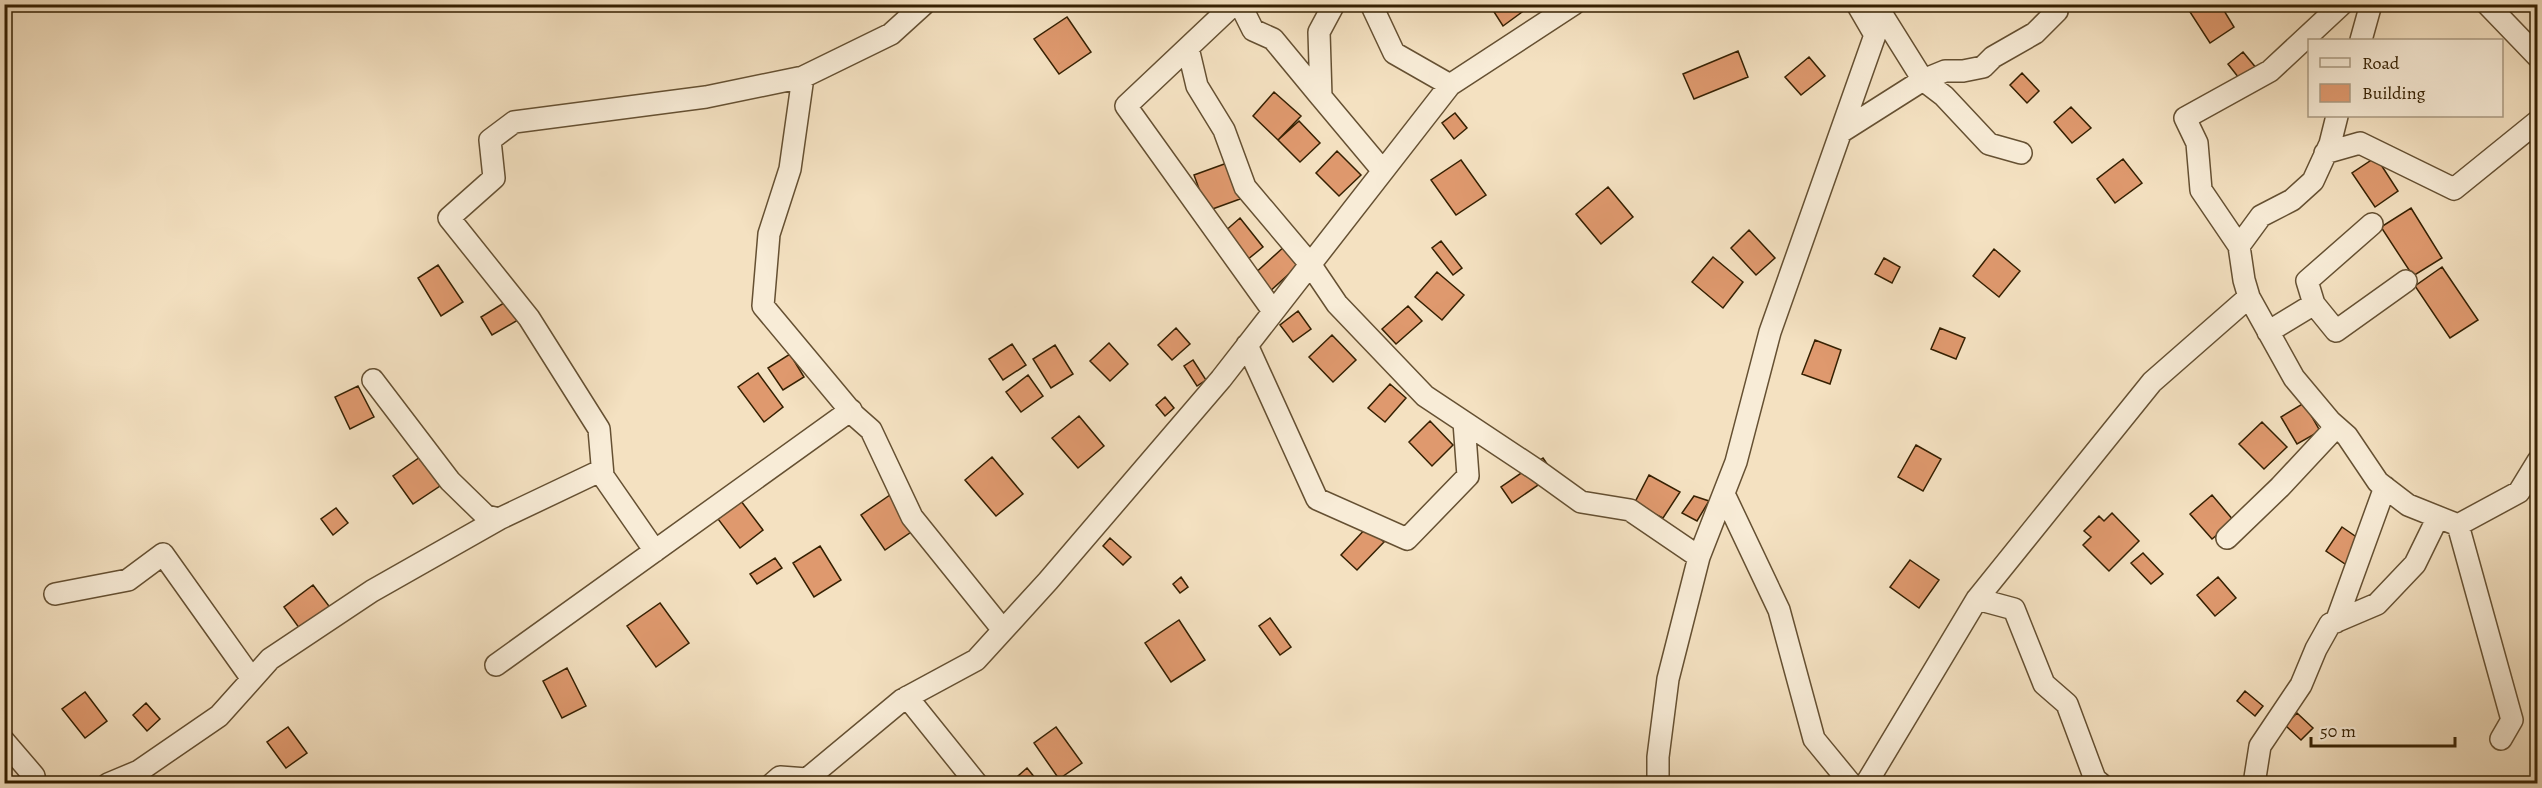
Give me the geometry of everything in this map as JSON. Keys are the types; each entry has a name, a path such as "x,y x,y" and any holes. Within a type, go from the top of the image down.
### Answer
{"street":[{"path":"655,551 603,476 599,429 529,318 449,218 494,177 490,140 514,122 706,97 803,77 891,34 924,4"},
{"path":"1234,4 1126,106 1273,311"},
{"path":"1244,4 1242,8 1253,30 1273,39 1383,171"},
{"path":"1321,97 1319,32 1334,4"},
{"path":"1371,4 1394,53 1450,85"},
{"path":"772,783 780,777 807,779 907,697 976,660 1063,563 1247,345 1450,85 1574,4"},
{"path":"1857,4 1875,35"},
{"path":"1841,132 1923,81 1945,71 1963,71 1983,67 1993,57 2035,33 2057,11 2056,4"},
{"path":"2342,4 2270,71 2185,118 2197,143 2201,190 2239,246 2249,297 2294,378 2336,427 2347,436 2378,482 2408,505 2458,525"},
{"path":"2361,39 2371,4"},
{"path":"2487,4 2538,57"},
{"path":"1658,783 1658,757 1668,679 1699,557 1736,462 1770,332 1875,35 1879,6"},
{"path":"1879,6 1923,81 1944,96 1989,144 2021,153"},
{"path":"1188,48 1197,86 1224,130 1245,187 1310,264 1337,303 1425,396 1581,502 1630,510 1699,557"},
{"path":"803,77 790,169 769,234 763,306 851,411 871,430 912,517 1003,630"},
{"path":"2239,246 2261,216 2292,200 2313,181 2337,117"},
{"path":"2325,153 2360,143 2454,189 2538,121"},
{"path":"2372,224 2307,281 2314,304 2336,331 2406,281"},
{"path":"1866,783 1977,599 2152,382 2249,297"},
{"path":"2268,332 2314,304"},
{"path":"1247,345 1317,500 1407,539 1468,476 1464,422"},
{"path":"373,380 450,481 486,516 499,519"},
{"path":"496,665 851,411"},
{"path":"2226,538 2280,487 2336,427"},
{"path":"2458,525 2519,492 2538,461"},
{"path":"108,783 139,771 219,716 270,659 372,591 499,519 602,470"},
{"path":"2336,622 2385,487"},
{"path":"1724,494 1779,610 1814,739 1851,783"},
{"path":"2254,783 2260,746 2301,685 2316,649 2330,624 2378,604 2415,564 2438,517"},
{"path":"2458,525 2512,720 2501,739"},
{"path":"55,594 128,580 163,554 252,680"},
{"path":"1977,599 2014,609 2044,684 2067,704 2095,779 2101,783"},
{"path":"907,697 977,783"},
{"path":"4,741 34,776 35,783"}],"building":[{"path":"1489,4 1527,4 1529,7 1503,26"},
{"path":"2201,4 2220,4 2234,27 2210,43 2190,12"},
{"path":"1067,17 1091,52 1059,74 1034,39"},
{"path":"1738,51 1748,77 1694,99 1683,74"},
{"path":"2243,52 2257,69 2242,82 2228,64"},
{"path":"1809,57 1825,76 1801,95 1785,77"},
{"path":"2022,73 2039,91 2027,103 2010,85"},
{"path":"1274,92 1301,116 1278,140 1253,116"},
{"path":"2071,107 2091,128 2072,143 2054,122"},
{"path":"1455,113 1467,128 1454,139 1442,123"},
{"path":"1299,121 1320,143 1300,162 1278,140"},
{"path":"1337,151 1361,175 1339,196 1316,173"},
{"path":"2376,157 2398,191 2375,207 2352,173"},
{"path":"2123,159 2142,183 2115,203 2097,179"},
{"path":"1461,160 1486,195 1456,215 1431,180"},
{"path":"1227,163 1240,199 1207,211 1194,175"},
{"path":"1608,187 1633,217 1601,244 1576,214"},
{"path":"2411,208 2442,258 2413,276 2381,227"},
{"path":"1240,218 1263,247 1247,260 1224,232"},
{"path":"1749,230 1775,258 1756,275 1731,248"},
{"path":"1441,241 1462,268 1453,275 1432,248"},
{"path":"1286,245 1302,262 1268,293 1252,276"},
{"path":"1994,249 2020,271 1999,297 1973,276"},
{"path":"1713,257 1743,282 1723,308 1692,282"},
{"path":"1884,258 1900,267 1892,283 1875,274"},
{"path":"438,265 463,302 441,316 418,278"},
{"path":"2442,267 2478,320 2450,338 2415,286"},
{"path":"1437,272 1464,295 1442,320 1415,297"},
{"path":"507,301 518,320 492,335 481,317"},
{"path":"1408,306 1422,321 1396,344 1382,329"},
{"path":"1298,311 1311,329 1293,342 1280,325"},
{"path":"1176,328 1190,344 1172,360 1158,345"},
{"path":"1940,328 1965,338 1956,359 1931,349"},
{"path":"1332,335 1356,360 1333,382 1309,357"},
{"path":"1815,340 1841,350 1830,384 1802,374"},
{"path":"1109,343 1128,364 1110,381 1090,361"},
{"path":"1012,344 1026,365 1003,380 989,359"},
{"path":"1055,345 1073,374 1051,388 1033,359"},
{"path":"790,354 804,377 783,390 768,368"},
{"path":"1193,360 1206,380 1197,386 1184,366"},
{"path":"758,373 783,407 764,422 738,387"},
{"path":"1028,375 1043,396 1021,412 1006,392"},
{"path":"1390,384 1406,398 1385,422 1368,408"},
{"path":"358,386 374,417 350,429 335,397"},
{"path":"1165,397 1174,408 1165,416 1156,405"},
{"path":"2304,403 2320,431 2297,444 2281,417"},
{"path":"1079,416 1104,446 1078,468 1052,438"},
{"path":"1430,421 1453,445 1432,466 1409,442"},
{"path":"2262,422 2287,447 2264,469 2239,444"},
{"path":"1916,445 1941,459 1923,491 1898,477"},
{"path":"423,455 443,484 413,504 393,476"},
{"path":"992,457 1023,494 996,516 965,480"},
{"path":"1543,458 1554,474 1512,503 1501,487"},
{"path":"1649,475 1680,492 1663,518 1634,504"},
{"path":"890,495 914,530 885,550 861,515"},
{"path":"2212,495 2234,521 2212,539 2190,514"},
{"path":"1694,496 1709,501 1697,521 1682,513"},
{"path":"741,501 763,530 740,548 718,519"},
{"path":"336,508 348,523 333,535 321,519"},
{"path":"2112,513 2139,541 2109,571 2083,545 2091,537 2084,531 2099,516 2104,521"},
{"path":"1368,526 1384,542 1357,570 1341,555"},
{"path":"2342,527 2365,543 2348,566 2326,551"},
{"path":"1110,538 1131,557 1123,565 1103,546"},
{"path":"820,546 841,580 814,597 793,563"},
{"path":"2143,553 2163,574 2151,584 2131,563"},
{"path":"775,558 782,568 757,584 750,574"},
{"path":"1910,560 1939,580 1919,608 1890,587"},
{"path":"1181,577 1188,587 1180,593 1173,584"},
{"path":"2218,577 2236,598 2215,616 2197,595"},
{"path":"313,585 335,614 305,636 284,607"},
{"path":"660,603 689,643 656,667 627,626"},
{"path":"1270,618 1291,647 1280,655 1259,626"},
{"path":"1179,620 1205,660 1171,682 1145,643"},
{"path":"567,668 586,706 562,718 543,681"},
{"path":"2245,691 2263,706 2255,716 2237,701"},
{"path":"85,692 107,721 85,738 62,709"},
{"path":"146,703 160,719 147,731 133,715"},
{"path":"2297,713 2313,728 2301,740 2285,725"},
{"path":"288,727 307,753 286,768 267,742"},
{"path":"1056,727 1082,763 1059,779 1034,743"},
{"path":"1027,768 1040,784 1009,784"}]}
